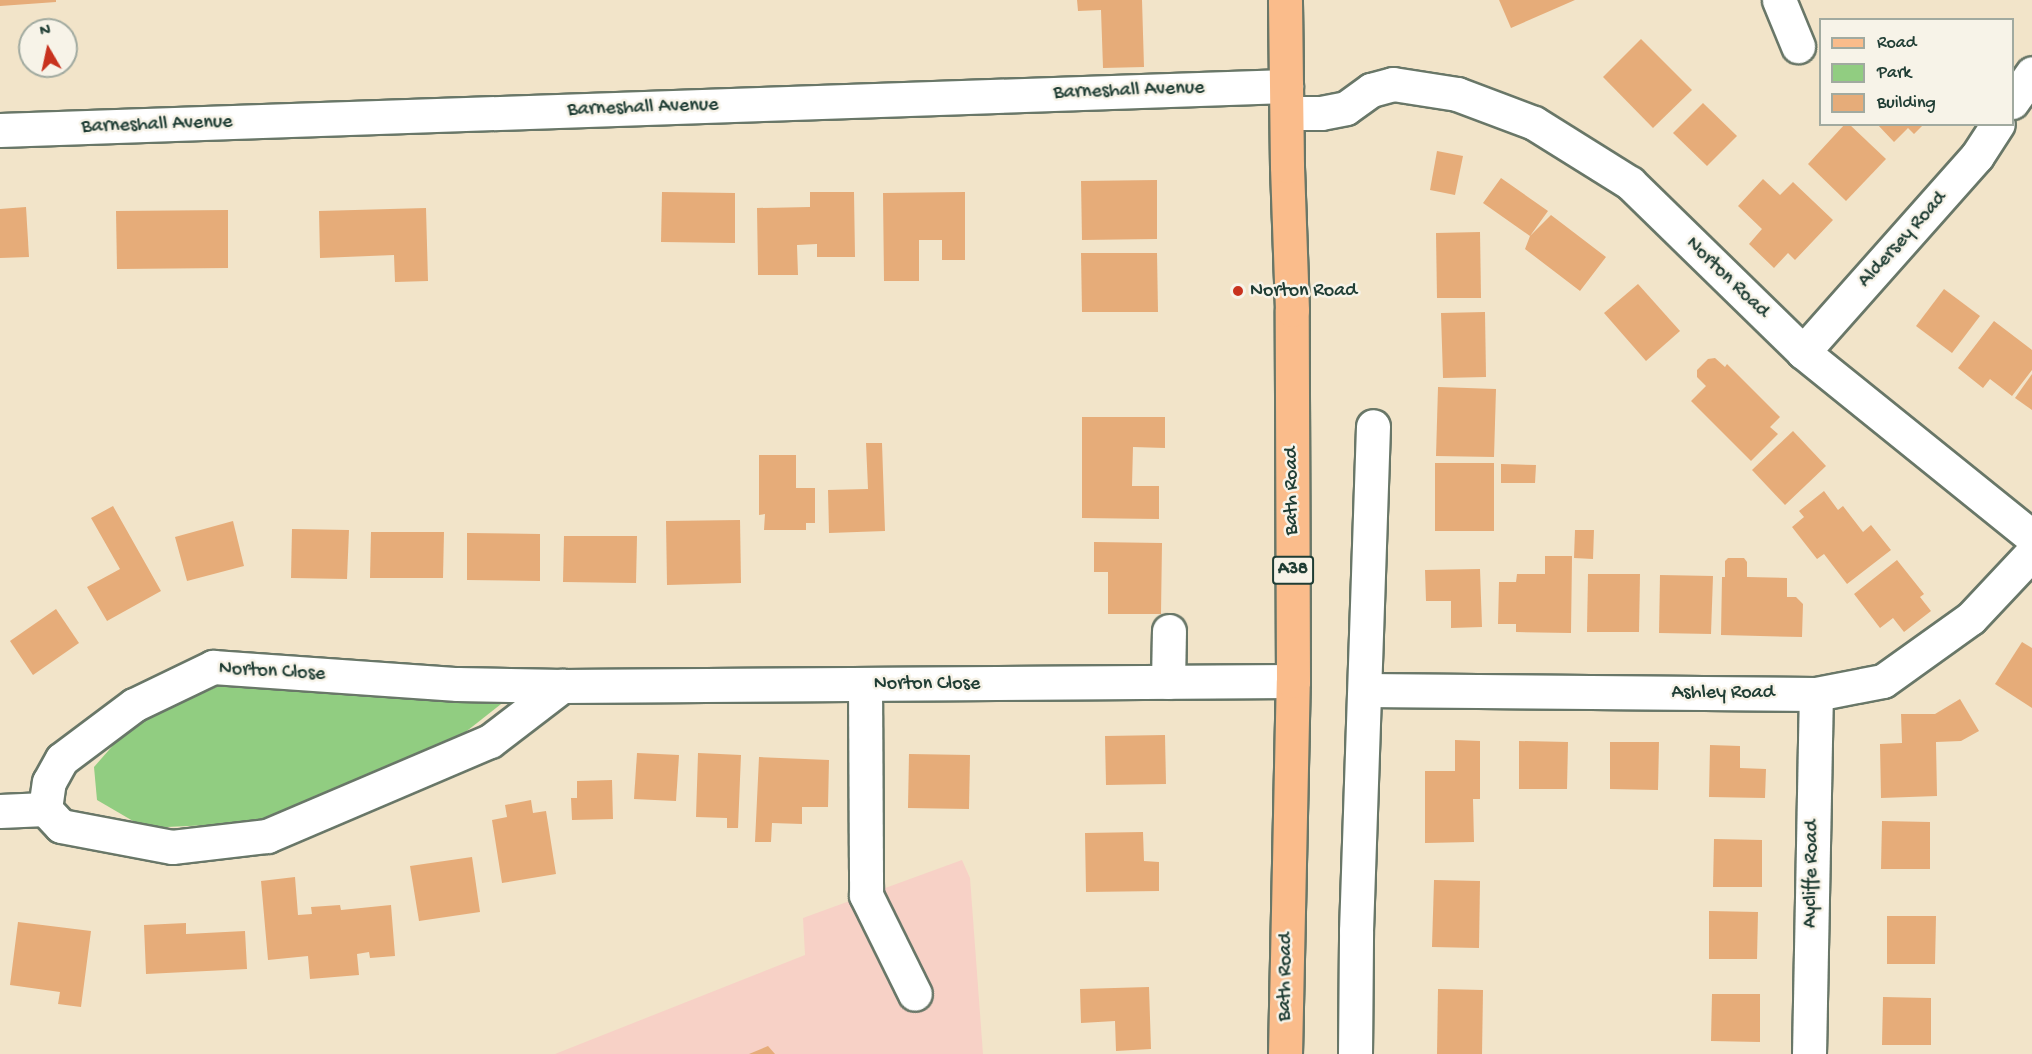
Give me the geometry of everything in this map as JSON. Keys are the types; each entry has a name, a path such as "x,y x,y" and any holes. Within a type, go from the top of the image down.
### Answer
{"main road":[{"name":"Bath Road","path":"1285,0 1292,310 1293,681 1285,1054"}],"street":[{"path":"1779,0 1798,46"},
{"path":"2014,100 2032,72"},
{"name":"Norton Road","path":"1286,100 1322,113 1346,108 1371,90 1393,84 1457,94 1534,123 1630,183 1803,352 2032,537"},
{"name":"Barneshall Avenue","path":"0,130 1286,100"},
{"name":"Aldersey Road","path":"1803,352 1977,156 1997,126"},
{"path":"1355,1054 1356,931 1373,426"},
{"name":"Ashley Road","path":"1365,690 1816,694 1882,681 1971,618 2032,553"},
{"path":"1168,631 1168,682"},
{"name":"Norton Close","path":"45,809 49,782 62,759 134,705 213,667 457,684 562,686 1293,681"},
{"path":"865,684 866,896 915,994"},
{"path":"0,811 45,809 62,826 172,847 267,836 490,741 562,686"},
{"name":"Aycliffe Road","path":"1809,1054 1816,694"}],"shaded area":[{"path":"962,860 970,878 983,1054 555,1054 805,955 803,918"}],"green space":[{"path":"232,680 510,697 463,734 253,823 145,828 97,800 94,767 130,726"}],"building":[{"path":"0,0 56,0 56,2 0,6"},
{"path":"1077,0 1142,0 1144,67 1103,68 1101,10 1078,11"},
{"path":"1499,0 1575,0 1511,28"},
{"path":"1641,39 1692,90 1653,128 1603,77"},
{"path":"1703,103 1737,136 1707,166 1673,133"},
{"path":"1843,126 1851,126 1886,159 1846,201 1808,164"},
{"path":"1879,126 1922,126 1914,134 1908,128 1894,142"},
{"path":"1437,151 1463,156 1455,195 1430,190"},
{"path":"1501,178 1548,211 1530,236 1483,203"},
{"path":"1763,179 1780,195 1793,182 1833,220 1795,260 1788,253 1774,268 1749,244 1762,229 1738,206"},
{"path":"1157,180 1157,239 1082,240 1081,181"},
{"path":"662,192 735,193 735,243 661,242"},
{"path":"810,192 854,192 855,257 817,257 817,244 797,245 798,275 758,275 757,208 810,207"},
{"path":"965,192 965,260 942,260 942,240 919,240 919,281 884,281 883,193"},
{"path":"26,207 29,257 0,258 0,209"},
{"path":"426,208 428,281 395,282 394,255 320,258 319,211"},
{"path":"228,210 228,268 117,269 116,211"},
{"path":"1551,215 1606,257 1580,291 1525,249 1530,236"},
{"path":"1480,232 1481,298 1437,298 1436,233"},
{"path":"1081,253 1157,253 1158,312 1082,312"},
{"path":"1638,284 1680,331 1646,361 1604,313"},
{"path":"1944,289 1980,316 1952,353 1916,326"},
{"path":"1485,312 1486,377 1443,378 1441,313"},
{"path":"1994,321 2032,350 2032,370 2012,396 1990,379 1983,388 1958,368"},
{"path":"1715,358 1725,367 1727,364 1780,417 1770,427 1778,434 1751,461 1691,401 1706,386 1697,377 1697,370 1708,359"},
{"path":"2032,374 2032,410 2015,398"},
{"path":"1438,387 1496,389 1494,457 1436,456"},
{"path":"1082,417 1165,417 1165,448 1133,447 1132,486 1159,486 1159,519 1082,518"},
{"path":"1793,431 1826,466 1785,505 1752,470"},
{"path":"866,443 882,443 885,531 829,533 828,490 868,489"},
{"path":"759,455 796,455 796,488 815,488 815,523 806,523 806,530 764,530 765,514 759,515"},
{"path":"1435,463 1494,463 1494,531 1435,531"},
{"path":"1501,464 1536,465 1535,483 1501,483"},
{"path":"1824,491 1838,510 1843,506 1863,532 1871,525 1891,550 1847,584 1824,554 1817,559 1792,527 1804,517 1799,511"},
{"path":"113,506 161,591 107,621 87,587 120,569 91,518"},
{"path":"740,520 741,583 667,585 666,521"},
{"path":"233,521 244,566 187,581 175,537"},
{"path":"292,529 349,530 347,579 291,578"},
{"path":"1575,530 1594,530 1593,559 1574,558"},
{"path":"371,532 444,532 443,578 370,578"},
{"path":"467,533 540,534 540,581 467,580"},
{"path":"564,536 637,536 636,583 563,582"},
{"path":"1094,542 1162,543 1161,614 1108,614 1108,572 1094,572"},
{"path":"1545,556 1572,556 1571,633 1516,632 1516,624 1498,624 1499,582 1516,582 1517,574 1545,574"},
{"path":"1728,558 1744,558 1747,562 1747,577 1787,578 1787,597 1796,597 1803,604 1802,637 1721,635 1722,577 1725,577 1725,561"},
{"path":"1897,560 1924,594 1920,597 1931,611 1904,632 1893,618 1880,628 1854,594"},
{"path":"1480,569 1482,627 1451,628 1451,601 1426,601 1425,570"},
{"path":"1588,574 1640,574 1639,632 1587,632"},
{"path":"1660,575 1713,576 1711,634 1659,633"},
{"path":"56,609 79,643 33,675 10,641"},
{"path":"2022,642 2032,648 2032,708 1995,684"},
{"path":"1960,699 1979,731 1961,741 1936,742 1937,796 1881,798 1880,744 1902,743 1901,714 1935,714"},
{"path":"1165,735 1166,784 1106,785 1105,736"},
{"path":"1455,740 1480,741 1480,799 1473,799 1474,842 1425,843 1425,771 1455,771"},
{"path":"1519,741 1568,742 1567,789 1519,789"},
{"path":"1610,742 1659,742 1658,790 1610,789"},
{"path":"1710,745 1740,746 1740,768 1766,769 1765,798 1709,797"},
{"path":"637,753 679,755 676,801 634,799"},
{"path":"698,753 741,755 738,828 727,828 727,818 696,817"},
{"path":"909,754 970,755 969,809 908,808"},
{"path":"759,757 829,760 828,807 802,807 802,824 772,823 771,842 755,842"},
{"path":"612,780 613,819 572,820 571,798 577,798 577,781"},
{"path":"531,800 533,813 546,811 556,874 502,883 492,820 507,817 505,805"},
{"path":"1882,821 1930,822 1930,869 1881,869"},
{"path":"1143,832 1144,861 1159,862 1159,891 1086,892 1085,833"},
{"path":"1714,839 1762,840 1762,887 1713,887"},
{"path":"472,857 480,912 419,921 410,866"},
{"path":"295,877 298,915 312,914 311,907 340,905 341,910 391,905 395,956 370,958 369,952 357,954 359,975 310,979 308,956 268,960 261,881"},
{"path":"1434,880 1480,881 1479,948 1432,947"},
{"path":"1709,911 1758,912 1757,959 1709,959"},
{"path":"1887,916 1936,916 1935,964 1887,964"},
{"path":"18,922 91,931 81,1007 58,1004 60,992 10,985"},
{"path":"186,923 186,934 245,931 247,969 146,974 144,925"},
{"path":"1149,987 1151,1049 1116,1051 1115,1021 1081,1023 1080,989"},
{"path":"1438,989 1483,990 1482,1054 1437,1054"},
{"path":"1712,994 1760,994 1760,1042 1711,1041"},
{"path":"1883,997 1931,998 1931,1045 1882,1045"},
{"path":"768,1046 775,1054 749,1054"}],"place":[{"name":"Norton Road","path":"1238,291"}]}
